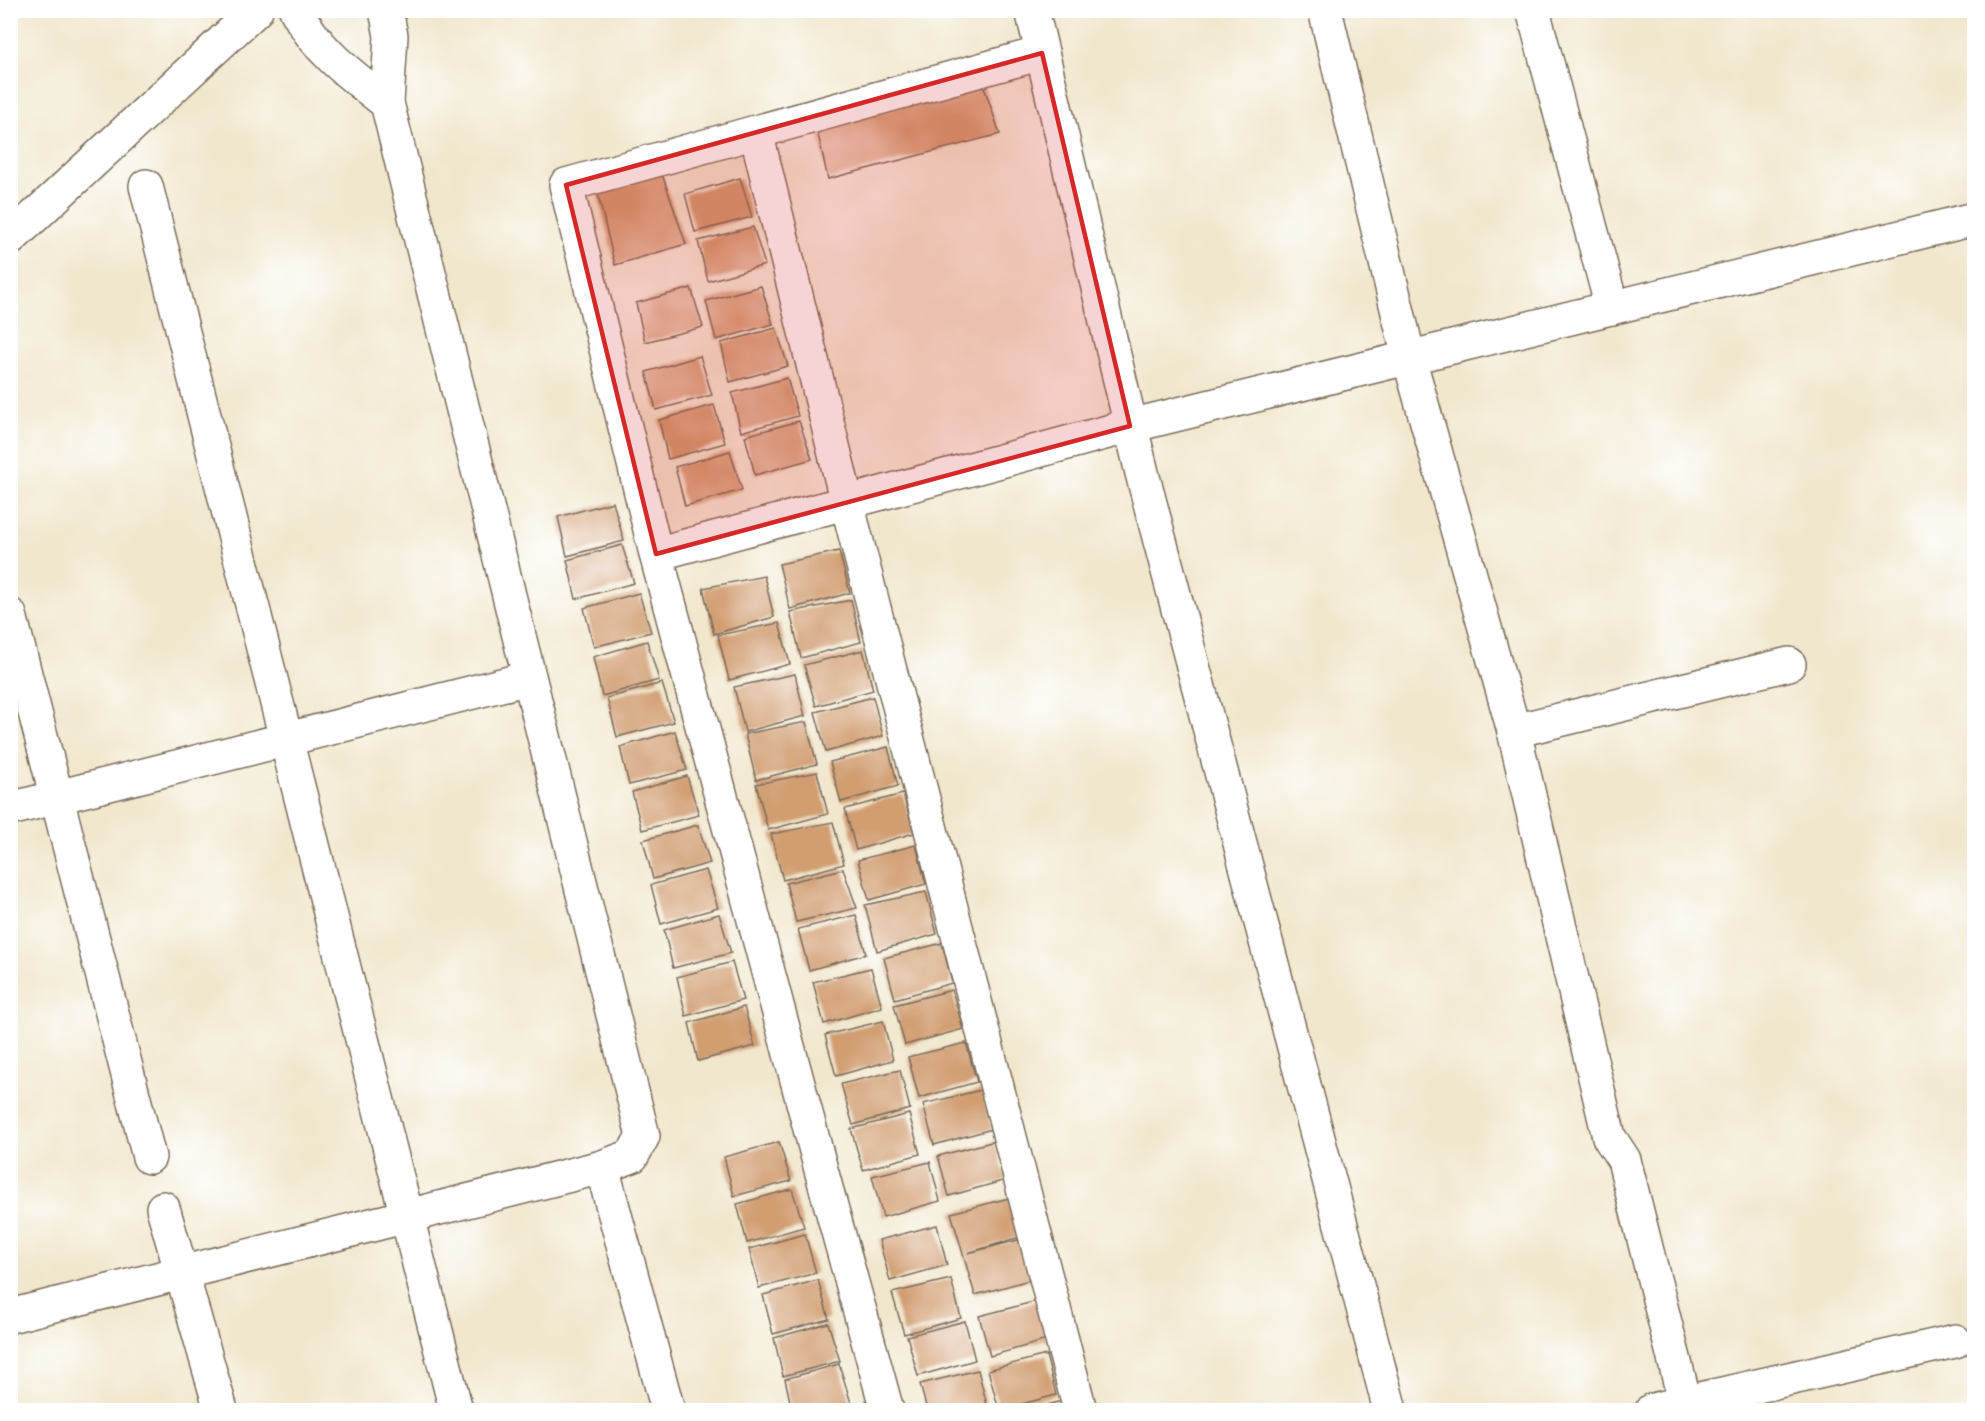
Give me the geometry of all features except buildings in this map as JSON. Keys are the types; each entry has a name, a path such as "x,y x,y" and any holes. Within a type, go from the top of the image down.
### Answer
{"street":[{"path":"10,239 256,10"},
{"path":"296,10 304,27 329,57 387,103"},
{"path":"10,1316 602,1167 632,1156 643,1136 387,103 391,36 386,10"},
{"path":"1032,10 1130,426 1390,1410"},
{"path":"1325,10 1409,358 1514,731 1609,1137 1624,1160 1685,1407"},
{"path":"1533,10 1612,308"},
{"path":"887,1410 656,554 567,185 1042,53"},
{"path":"756,132 847,502 1080,1410"},
{"path":"146,186 456,1410"},
{"path":"656,554 1130,426 1974,219"},
{"path":"10,615 149,1157"},
{"path":"1514,731 1789,664"},
{"path":"10,808 529,678"},
{"path":"602,1167 668,1410"},
{"path":"164,1208 221,1410"},
{"path":"1652,1410 1685,1407 1955,1341"}],"highlighted area":[{"path":"1042,53 1130,426 656,554 566,185"}]}
